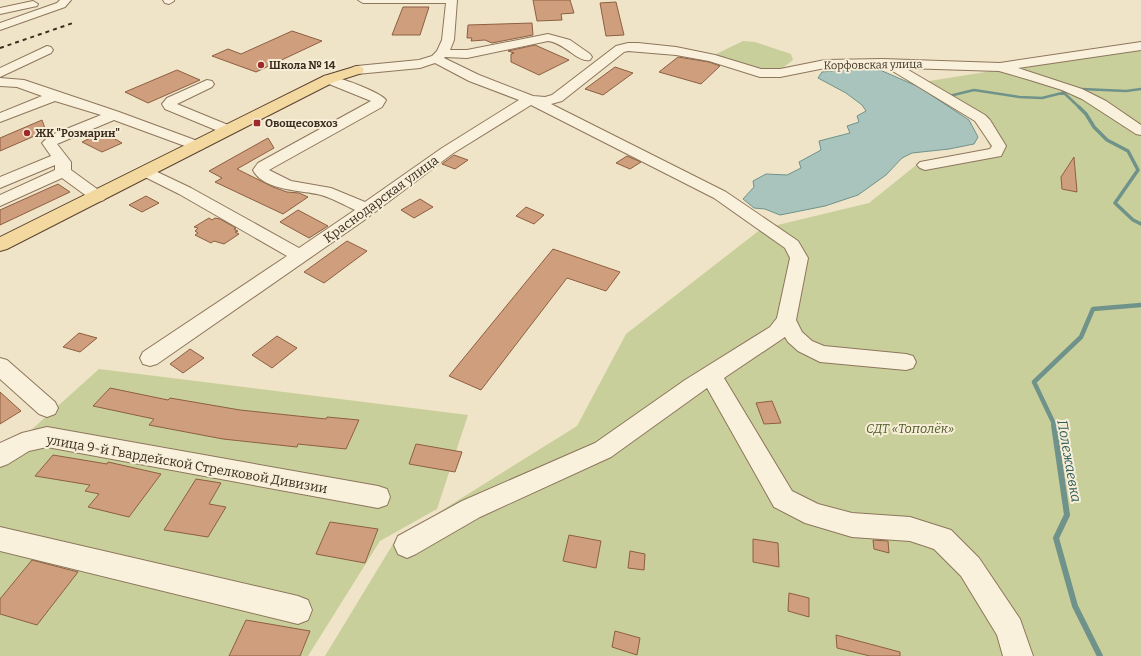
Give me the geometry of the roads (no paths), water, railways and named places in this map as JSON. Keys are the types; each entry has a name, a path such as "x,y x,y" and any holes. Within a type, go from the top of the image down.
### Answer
{"main road":[{"path":"0,245 329,79 357,70"}],"street":[{"path":"0,1 4,0"},
{"path":"0,11 54,0"},
{"path":"0,27 61,5 66,0"},
{"path":"363,0 452,0 448,40 439,56"},
{"path":"357,70 420,64 439,56 467,54 541,38 554,37 562,39 586,57"},
{"name":"Корфовская улица","path":"529,100 545,101 557,98 620,50 628,47 676,51 711,58 760,73 780,73 825,64 888,63 1000,67 1141,46"},
{"path":"0,73 47,50"},
{"path":"407,545 471,509 603,450 693,386 711,376 777,332 786,320 799,258 792,245 720,195 541,104 474,78 439,56"},
{"path":"888,63 980,118 985,123 999,146 996,153 925,165"},
{"path":"1000,67 1061,85 1086,96 1141,131"},
{"path":"329,79 379,100 377,104 263,166 261,170 263,174 287,185 326,191 366,209"},
{"path":"0,82 19,83 54,96 114,114 198,146"},
{"path":"207,84 172,101 169,104 170,106 228,130"},
{"path":"0,118 54,96"},
{"name":"Краснодарская улица","path":"150,358 358,217 366,209 447,151 529,100"},
{"path":"98,196 61,164 49,143 54,139 114,114"},
{"path":"0,182 61,164"},
{"path":"0,201 61,164"},
{"path":"146,172 186,191 300,256"},
{"path":"786,320 795,337 805,346 820,354 906,362"},
{"path":"0,366 47,408"},
{"path":"711,376 783,499 814,515 852,525 910,529 942,539 970,567 1010,629 1018,656"},
{"name":"улица 9-й Гвардейской Стрелковой Дивизии","path":"0,457 11,448 25,441 47,437 378,497"},
{"path":"0,539 298,610"}],"water":[{"path":"862,68 880,70 919,87 969,120 978,137 974,144 949,149 912,153 902,158 886,175 858,195 825,206 780,215 765,209 754,208 743,199 754,187 753,181 766,174 787,175 801,168 799,162 821,150 819,141 850,133 847,126 859,122 857,116 866,111 862,105 846,93 818,78 822,72"}],"waterway":[{"name":"Полежаевка","path":"1082,89 1126,91 1141,89"},
{"name":"Полежаевка","path":"945,97 974,90 1019,97 1042,98 1064,93"},
{"name":"Полежаевка","path":"1064,93 1080,108"},
{"name":"Полежаевка","path":"1080,108 1086,114 1094,127 1107,140 1128,151 1138,170 1115,203 1133,220 1141,224"},
{"name":"Полежаевка","path":"1055,426 1034,382 1081,337 1093,309 1141,305"},
{"name":"Полежаевка","path":"1054,425 1067,515 1056,538 1075,606 1100,656"}],"railway":[{"path":"0,48 73,23"}],"place":[{"name":"Школа № 14","path":"261,65"},
{"name":"Овощесовхоз","path":"257,123"},
{"name":"ЖК \"Розмарин\"","path":"27,133"}],"park label":[{"name":"СДТ «Тополёк»","path":"910,428"}]}
